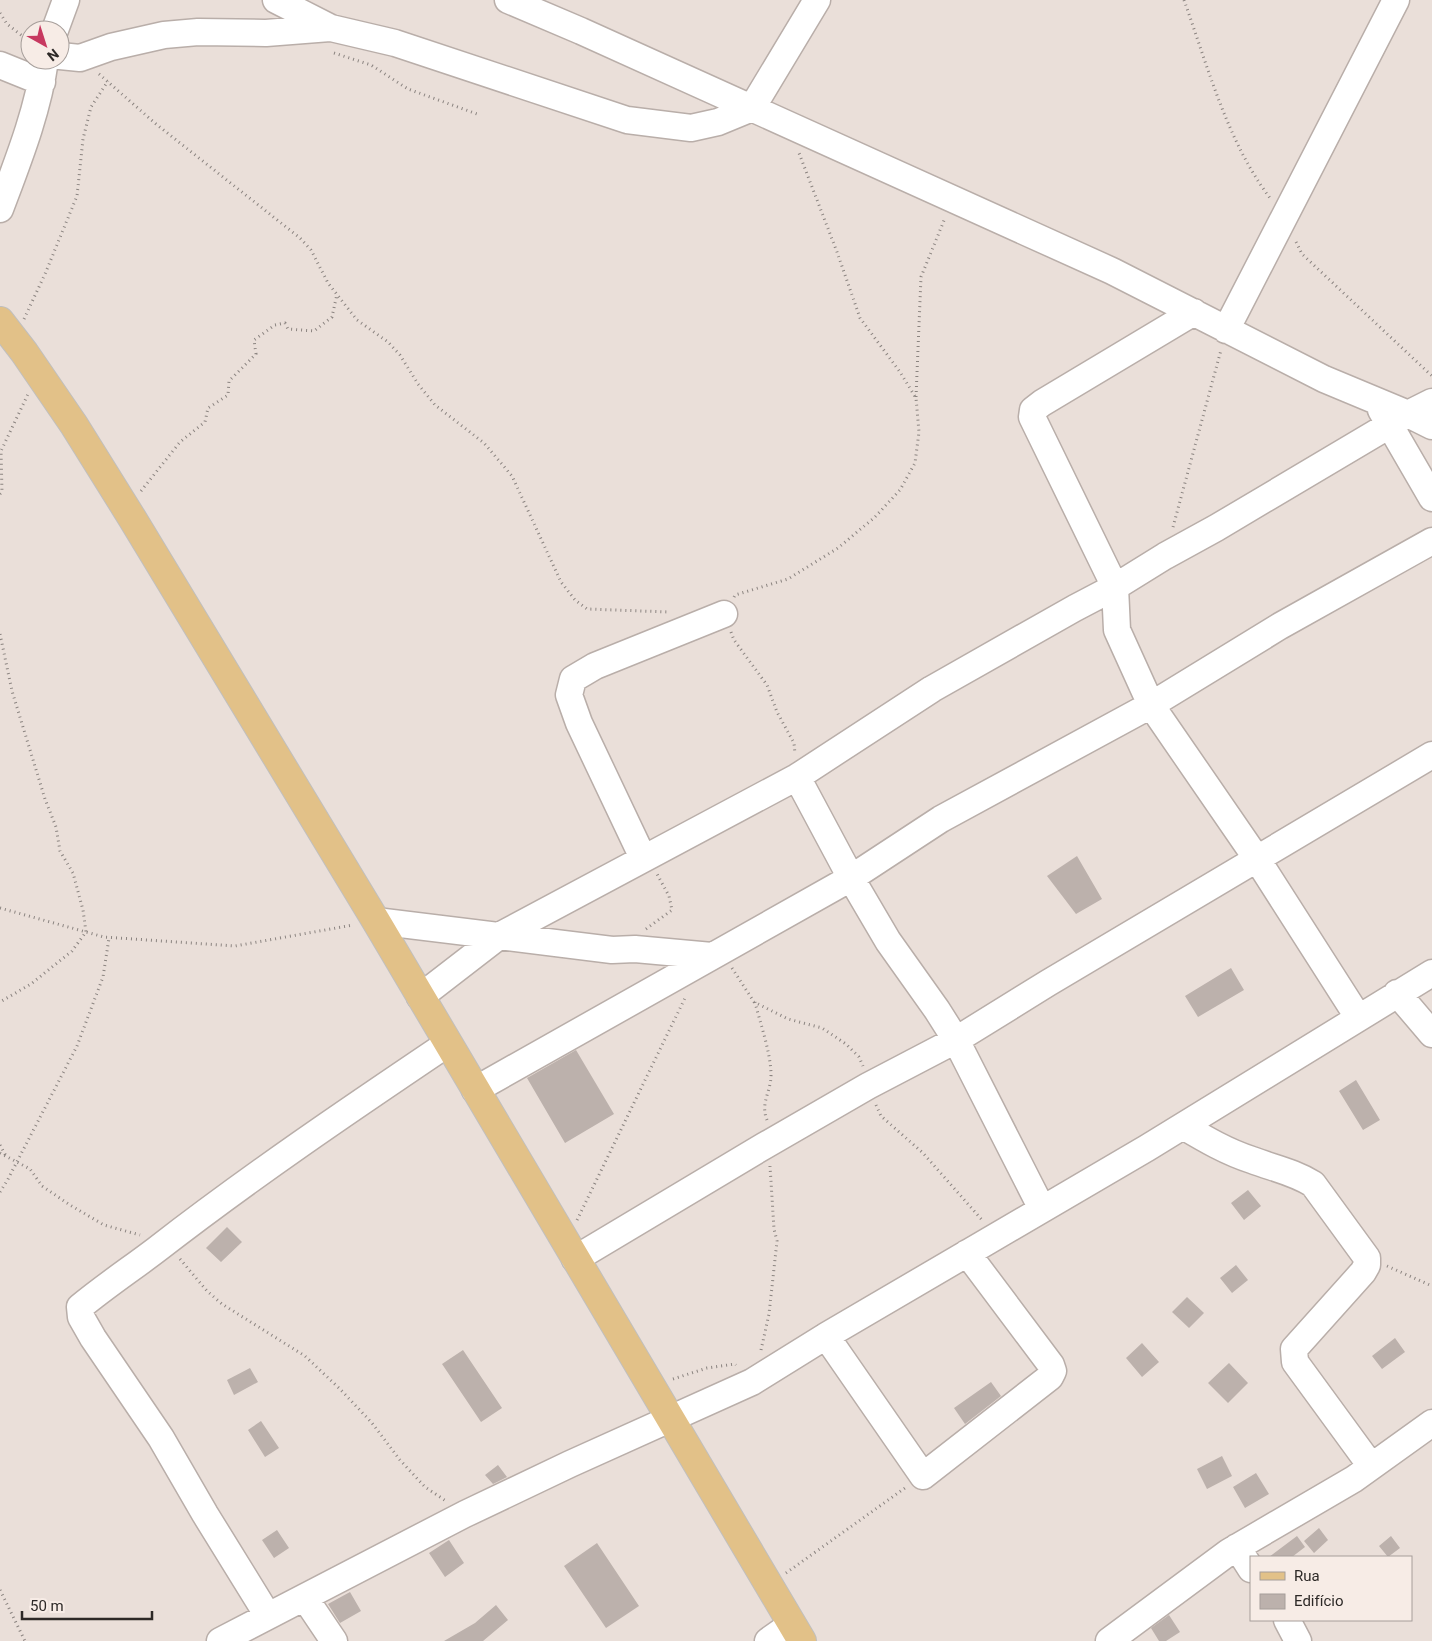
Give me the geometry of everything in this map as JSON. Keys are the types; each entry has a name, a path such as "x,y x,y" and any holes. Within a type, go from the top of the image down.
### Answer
{"main road":[{"path":"7,330 74,425 127,509 376,921 797,1633"}],"street":[{"path":"59,20 66,0"},
{"path":"276,0 328,39"},
{"path":"508,0 581,30 1112,272 1324,379 1376,402 1399,420 1432,426"},
{"path":"70,57 164,35 198,32 266,33 395,43 627,120 691,128 718,122 752,108 817,0"},
{"path":"1226,330 1396,0"},
{"path":"0,65 43,71 20,156 0,209"},
{"path":"1194,312 1033,410 1034,426 1114,587 1117,630 1152,705 1257,859 1358,1017"},
{"path":"420,997 499,936 797,777 932,689 1114,587 1432,402"},
{"path":"1399,420 1432,498"},
{"path":"475,1090 851,878 941,819 1152,705 1280,626 1432,541"},
{"path":"1075,608 1117,630"},
{"path":"643,858 579,723 569,695 573,679 595,666 724,614"},
{"path":"571,1251 764,1146 868,1086 956,1040 1432,755"},
{"path":"797,777 851,878 888,941 956,1040 1042,1209"},
{"path":"376,921 612,950 635,949 712,956"},
{"path":"220,1641 465,1514 761,1377 826,1336 1183,1126 1432,973"},
{"path":"1397,993 1432,1034"},
{"path":"268,1616 161,1438 93,1338 81,1317 80,1307 302,1142 447,1044"},
{"path":"1183,1126 1216,1145 1251,1160 1301,1176 1313,1184 1367,1258 1363,1272 1294,1349 1293,1355 1295,1362 1371,1466"},
{"path":"826,1336 872,1406 923,1476 1050,1377 1053,1371 1051,1365 967,1254"},
{"path":"1109,1641 1237,1547 1354,1479 1432,1423"},
{"path":"1237,1547 1250,1567"},
{"path":"305,1598 334,1641"},
{"path":"768,1641 797,1633"}],"path":[{"path":"0,13 7,24 20,34"},
{"path":"328,39 408,89 477,114"},
{"path":"70,57 108,81 156,124 300,238 311,250 328,283 357,320 388,342 400,355 418,384 435,405 484,443 512,476 561,582 575,600 587,609 675,613"},
{"path":"7,330 45,274 77,196 83,139 91,106 108,81"},
{"path":"788,124 860,318 900,372 916,398"},
{"path":"797,777 794,743 777,712 767,685 734,640 724,614 736,595 788,579 838,548 875,517 900,490 915,463 918,432 916,398 921,277 953,200"},
{"path":"127,509 180,442 205,422 208,408 228,395 229,381 256,354 254,340 275,325 285,324 288,329 314,331 332,317 337,294"},
{"path":"1165,556 1226,330"},
{"path":"0,494 2,492 1,451 19,411 39,374"},
{"path":"0,634 12,691 56,827 60,851 74,873 86,932 72,951 31,984 0,1002"},
{"path":"641,932 672,910 669,896 658,876 643,858"},
{"path":"0,908 109,938 235,946 376,921"},
{"path":"0,1192 77,1046 103,976 109,938"},
{"path":"571,1251 687,996"},
{"path":"650,1385 706,1368 735,1364 761,1377 761,1351 769,1314 777,1241 774,1229 771,1167 764,1146 770,1129 763,1111 771,1075 766,1045 754,1002"},
{"path":"0,1145 6,1156"},
{"path":"0,1154 30,1169 42,1186 104,1225 166,1242 207,1291 222,1304 305,1356 372,1423 400,1460 425,1487 465,1514"},
{"path":"1367,1258 1432,1286"},
{"path":"769,1584 923,1476"},
{"path":"0,1590 25,1641"}],"building":[{"path":"1077,856 1102,899 1076,914 1047,876"},
{"path":"1231,968 1244,990 1198,1017 1185,996"},
{"path":"576,1050 614,1114 565,1143 527,1078"},
{"path":"1356,1080 1380,1120 1363,1130 1339,1091"},
{"path":"1248,1190 1261,1206 1244,1220 1231,1203"},
{"path":"227,1227 242,1242 221,1262 206,1248"},
{"path":"1236,1265 1248,1280 1232,1293 1220,1278"},
{"path":"1187,1297 1204,1313 1189,1328 1172,1312"},
{"path":"1395,1338 1405,1352 1382,1369 1372,1356"},
{"path":"1142,1343 1159,1362 1142,1377 1126,1358"},
{"path":"463,1350 502,1408 481,1422 442,1364"},
{"path":"1229,1363 1248,1383 1228,1403 1208,1383"},
{"path":"250,1368 258,1382 234,1395 227,1380"},
{"path":"991,1382 1001,1396 965,1424 954,1408"},
{"path":"261,1421 279,1448 265,1457 248,1430"},
{"path":"1222,1456 1232,1476 1207,1489 1197,1469"},
{"path":"498,1465 507,1477 493,1484 485,1475"},
{"path":"1256,1473 1269,1494 1245,1508 1233,1487"},
{"path":"1319,1528 1328,1540 1314,1553 1304,1541"},
{"path":"277,1530 289,1548 274,1558 262,1540"},
{"path":"1297,1536 1305,1547 1293,1556 1270,1556"},
{"path":"1391,1536 1400,1548 1387,1556 1379,1546"},
{"path":"449,1540 464,1563 445,1577 429,1553"},
{"path":"597,1543 639,1606 606,1628 564,1566"},
{"path":"350,1592 361,1611 340,1623 328,1604"},
{"path":"496,1605 508,1620 483,1641 444,1641 475,1623"},
{"path":"1169,1615 1180,1632 1166,1641 1159,1641 1151,1628"}]}
